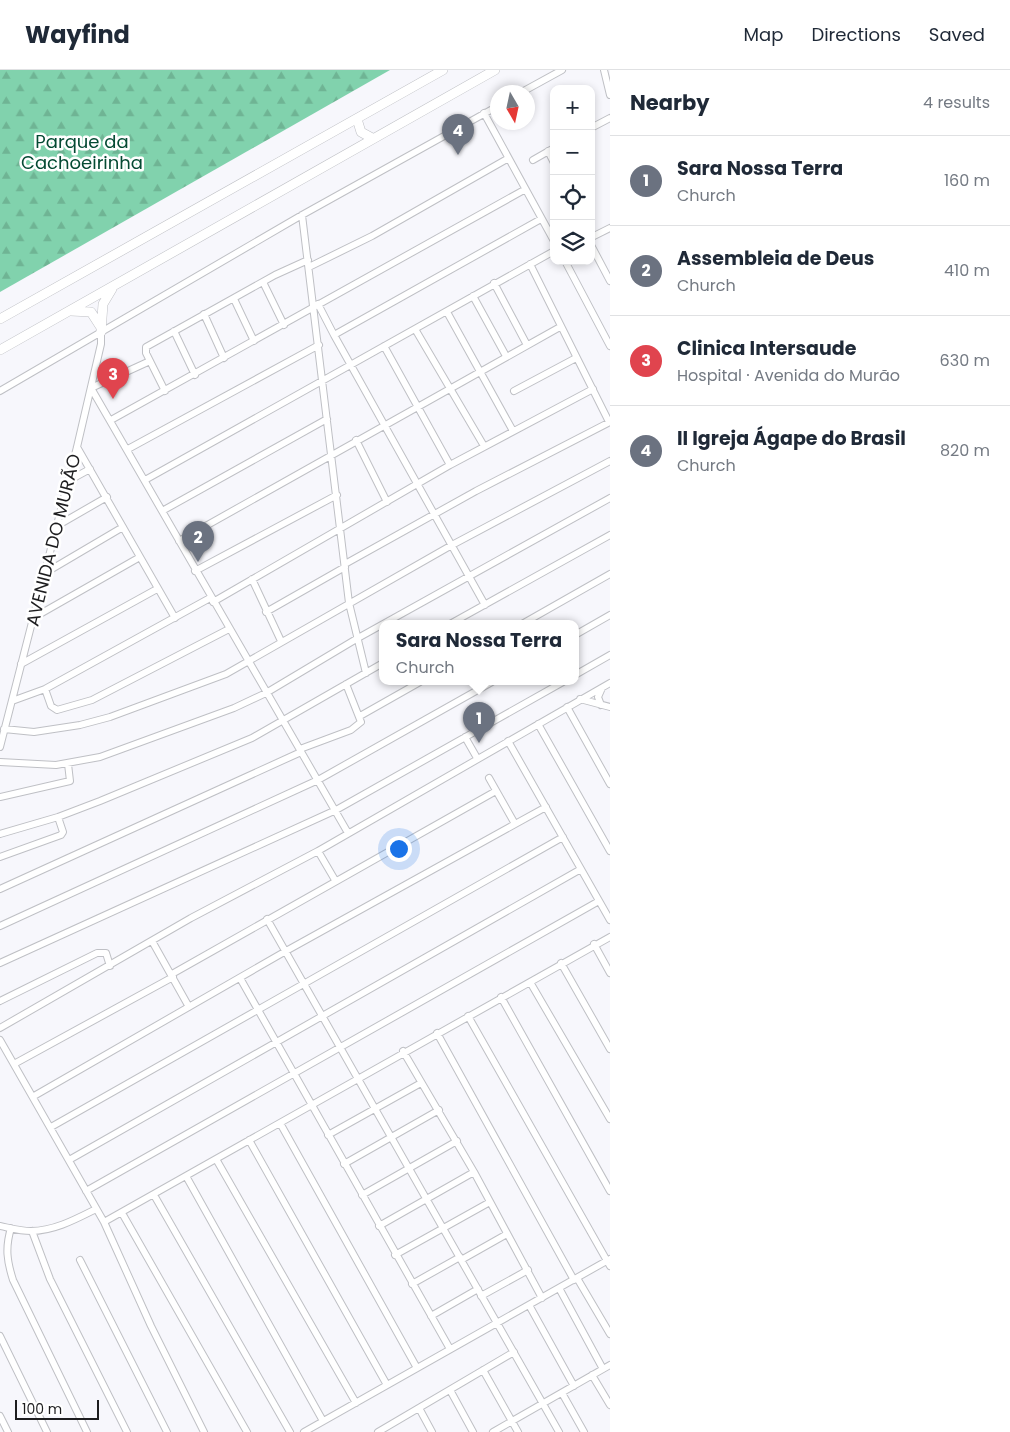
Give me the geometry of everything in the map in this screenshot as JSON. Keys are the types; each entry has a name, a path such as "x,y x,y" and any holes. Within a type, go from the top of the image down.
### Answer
{"main road":[{"path":"0,319 443,70"},
{"path":"0,350 495,70"},
{"path":"357,119 361,132 372,138"},
{"path":"100,329 104,301 116,285"},
{"path":"68,311 91,312 100,329"}],"street":[{"path":"535,85 562,70"},
{"path":"604,70 610,95"},
{"path":"0,391 100,329 490,110"},
{"path":"484,113 507,159 550,234"},
{"path":"595,126 610,118"},
{"path":"533,160 550,151"},
{"path":"165,391 146,354 146,347 263,282 372,236 507,159"},
{"path":"111,420 195,375 524,190"},
{"path":"302,215 317,306 319,345 349,603 366,673"},
{"path":"334,335 541,219"},
{"path":"595,236 610,228"},
{"path":"145,480 550,253"},
{"path":"595,253 610,281"},
{"path":"266,612 434,514 610,422 560,327 530,264"},
{"path":"567,265 610,346"},
{"path":"263,282 284,325"},
{"path":"494,284 526,345"},
{"path":"473,296 506,356"},
{"path":"234,299 254,342"},
{"path":"317,306 352,365 484,605"},
{"path":"447,312 514,431"},
{"path":"204,314 224,358"},
{"path":"179,541 448,388 560,327"},
{"name":"AVENIDA DO MURÃO","path":"0,747 77,447 101,344 100,329"},
{"path":"415,329 448,388 484,446"},
{"path":"174,331 195,375"},
{"path":"128,450 319,345"},
{"path":"384,346 450,465"},
{"path":"514,391 576,358"},
{"path":"150,361 91,388 348,833"},
{"path":"12,701 45,689 175,618 252,579 484,446 593,389"},
{"path":"162,511 327,419"},
{"path":"356,440 388,502"},
{"path":"77,447 175,618"},
{"path":"4,729 25,732 51,731 95,721 226,674 452,545 610,460"},
{"path":"68,481 90,469"},
{"path":"195,571 337,494"},
{"path":"55,527 107,498"},
{"path":"390,620 610,498"},
{"path":"45,573 122,527"},
{"path":"457,620 610,535"},
{"path":"33,618 140,557"},
{"path":"529,620 610,576"},
{"path":"252,579 281,642"},
{"path":"21,664 157,588"},
{"path":"579,633 610,615"},
{"path":"0,762 29,765 68,764 121,750 234,708 266,693 379,626"},
{"path":"45,689 51,706 57,710 92,700 229,629"},
{"path":"579,673 610,655"},
{"path":"0,834 58,817 202,760 252,738 379,665"},
{"path":"0,1028 152,941 318,851 476,758 610,683"},
{"path":"0,890 300,750 358,726 361,722 360,716 346,684"},
{"path":"360,716 415,685"},
{"path":"0,926 318,780 487,685"},
{"path":"0,963 336,810 558,685"},
{"path":"601,705 598,697 602,688"},
{"path":"580,699 610,708"},
{"path":"567,707 610,784"},
{"path":"538,724 610,851"},
{"path":"466,737 476,758"},
{"path":"508,741 610,920"},
{"path":"0,797 70,781 68,764"},
{"path":"489,778 515,824"},
{"path":"14,1064 172,976 267,918 496,791"},
{"path":"34,1096 286,951 546,807"},
{"path":"0,857 61,835 63,832 58,817"},
{"path":"51,1127 563,837"},
{"path":"318,851 336,880"},
{"path":"70,1160 276,1041 581,870"},
{"path":"86,1191 599,901"},
{"path":"267,918 324,1015 559,1432"},
{"path":"104,1222 610,936"},
{"path":"152,941 189,1007"},
{"path":"594,944 610,973"},
{"path":"0,1001 98,952 106,953 110,966"},
{"path":"561,963 610,1049"},
{"path":"240,978 450,1349"},
{"path":"530,982 610,1119"},
{"path":"502,997 610,1191"},
{"path":"304,1432 497,1322 609,1262 468,1016"},
{"path":"437,1033 576,1279 610,1334"},
{"path":"0,1040 34,1096 104,1222 151,1326 203,1431"},
{"path":"403,1052 439,1110 542,1298"},
{"path":"328,1136 376,1107 422,1083"},
{"path":"344,1164 439,1110"},
{"path":"280,1123 417,1368"},
{"path":"249,1140 388,1385"},
{"path":"362,1195 456,1141"},
{"path":"216,1159 356,1403"},
{"path":"379,1226 474,1172"},
{"path":"186,1176 323,1421"},
{"path":"154,1195 290,1432"},
{"path":"395,1254 490,1202"},
{"path":"0,1226 32,1231 63,1225 96,1208"},
{"path":"122,1212 246,1432"},
{"path":"11,1228 3,1260 87,1432"},
{"path":"32,1231 50,1279 127,1432"},
{"path":"412,1284 507,1234"},
{"path":"80,1260 167,1432"},
{"path":"431,1316 528,1270"},
{"path":"559,1288 603,1368"},
{"path":"529,1305 574,1386"},
{"path":"0,1336 47,1432"},
{"path":"378,1432 387,1430 419,1408 514,1352"},
{"path":"493,1432 610,1365"},
{"path":"483,1370 518,1432"},
{"path":"592,1375 610,1405"},
{"path":"450,1390 473,1432"},
{"path":"562,1393 584,1432"},
{"path":"419,1408 432,1432"},
{"path":"0,1416 8,1432"}],"green space":[{"name":"Parque da Cachoeirinha","path":"0,70 390,70 0,292"}],"place":[{"name":"II Igreja Ágape do Brasil","path":"458,155"},
{"name":"Clinica Intersaude","path":"113,399"},
{"name":"Assembleia de Deus","path":"198,562"},
{"name":"Sara Nossa Terra","path":"479,743"}]}
